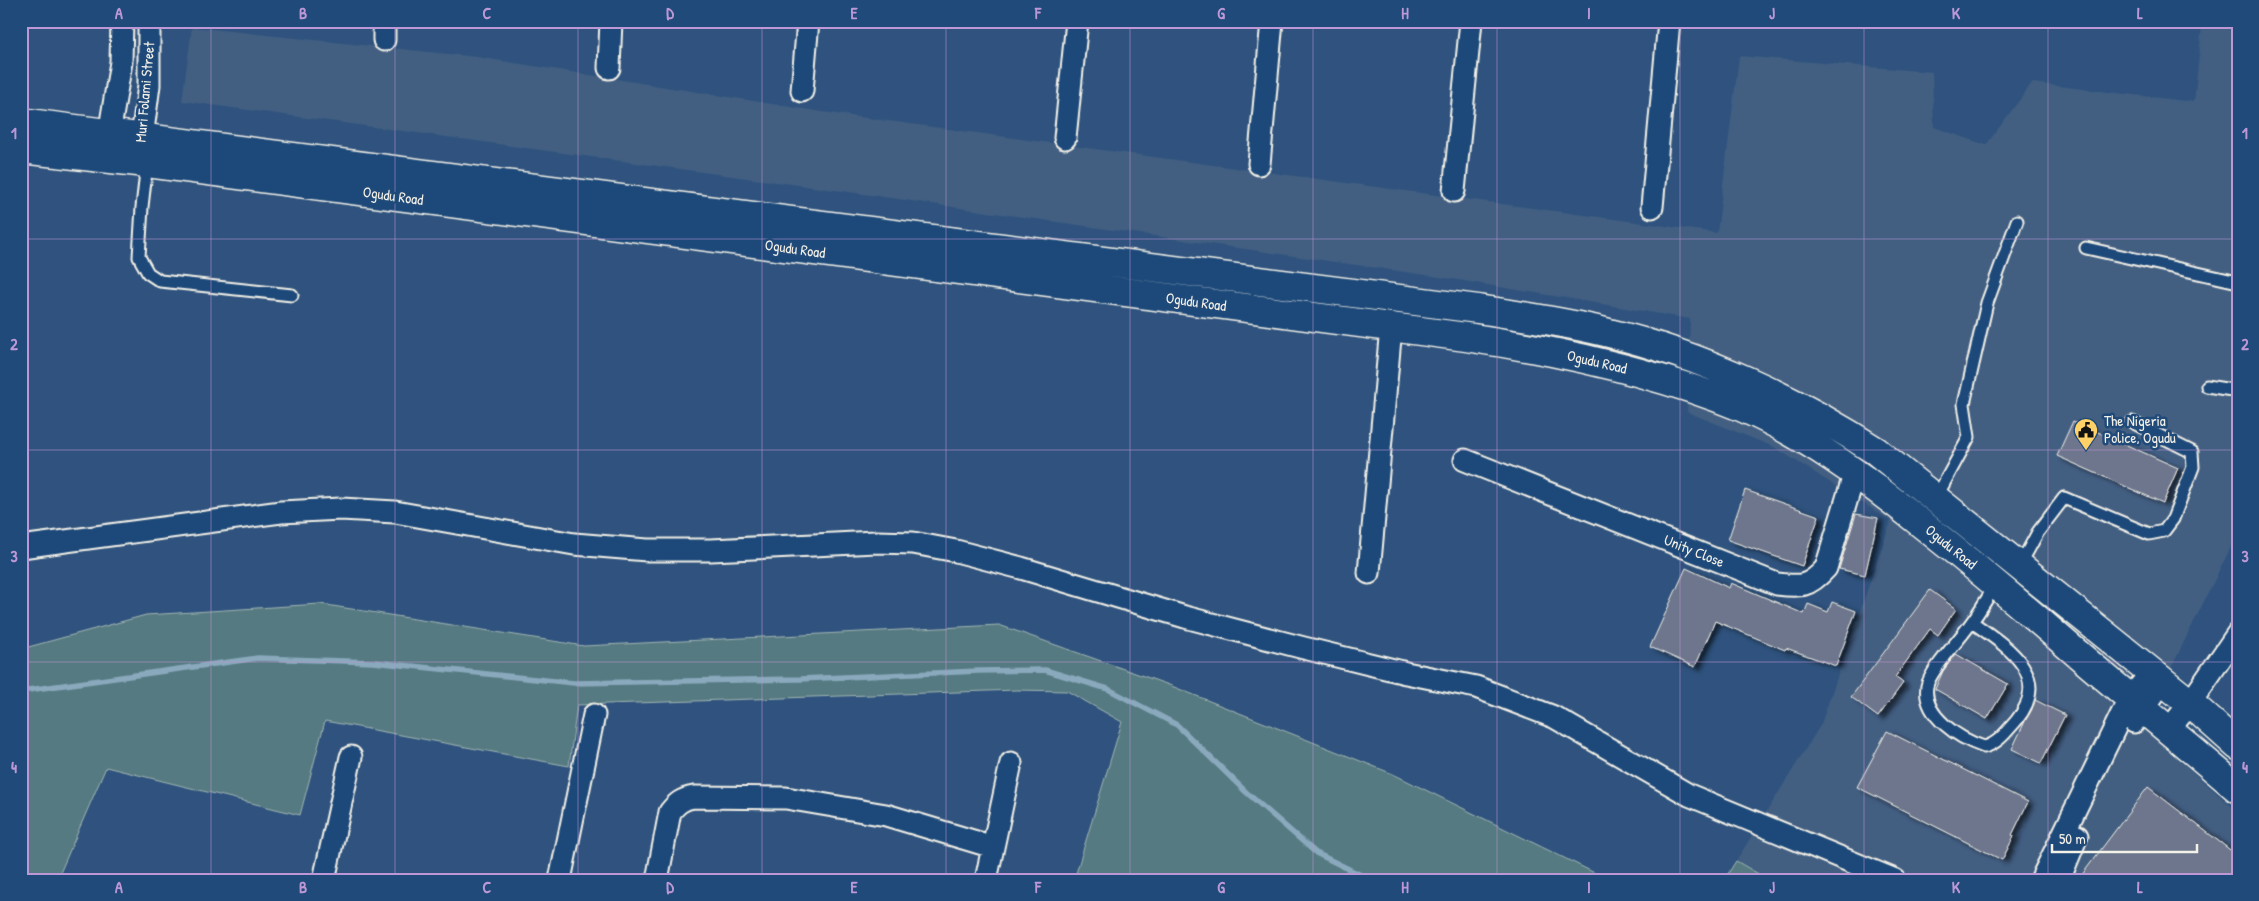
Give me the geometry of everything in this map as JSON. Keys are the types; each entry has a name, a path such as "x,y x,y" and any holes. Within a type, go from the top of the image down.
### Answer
{"main road":[{"name":"Ogudu Road","path":"21,122 143,154 1241,308 1524,345 1627,369 1687,387 1742,408 1822,450 1855,472 1996,583 2229,782"},
{"name":"Ogudu Road","path":"21,148 108,145"},
{"name":"Ogudu Road","path":"143,154 1246,279 1559,322 1611,333 1706,364 1802,407 1876,450 2237,743"},
{"path":"1241,308 1246,279"}],"street":[{"path":"108,145 121,62 122,21"},
{"name":"Muri Folami Street","path":"143,154 149,85 149,21"},
{"path":"609,68 611,21"},
{"path":"802,91 808,21"},
{"path":"1065,138 1077,21"},
{"path":"1259,164 1272,21"},
{"path":"1454,191 1472,21"},
{"path":"1652,207 1668,21"},
{"path":"1369,573 1391,327"},
{"name":"Unity Close","path":"1465,460 1777,584 1794,586 1806,585 1816,579 1826,568 1855,472"},
{"path":"21,547 281,512 341,510 395,512 574,544 647,550 711,550 876,542 913,543 956,551 1021,568 1185,616 1304,648 1406,673 1476,687 1554,717 1689,795 1895,880"},
{"path":"2168,731 2190,703 2238,633"},
{"path":"2041,880 2136,704 2157,677"},
{"path":"2059,880 2077,836 2122,740 2136,704"},
{"path":"560,880 594,715"},
{"path":"2229,782 2237,743"},
{"path":"324,880 351,757"},
{"path":"986,880 1011,763"},
{"path":"656,880 670,812 684,798 694,797 786,798 886,815 993,847"}],"lane":[{"path":"143,154 140,257 148,273 160,281 292,295"},
{"path":"1936,498 1969,437 1964,404 1987,303 2017,221"},
{"path":"2086,248 2238,282"},
{"path":"2207,386 2238,391"},
{"path":"2019,566 2038,532 2064,498 2149,534 2164,530 2173,520 2193,467 2192,452 2132,422"},
{"path":"1972,622 2014,654 2022,663 2029,682 2029,696 2020,716 1999,739 1984,747 1965,739 1938,718 1930,706 1927,687 1933,673 1972,622 1996,583"}],"shaded area":[{"path":"2202,26 2238,27 2238,514 2231,547 2142,727 2238,812 2238,880 1769,880 1736,861 1821,724 1891,521 1774,447 1687,412 1690,319 1446,278 842,191 182,101 192,27 477,57 829,113 1717,233 1739,56 1932,72 1934,127 1986,145 2032,83 2194,102"}],"green space":[{"path":"320,604 584,646 999,625 1169,685 1393,774 1609,880 1074,880 1122,722 1067,691 1017,690 577,705 569,766 325,721 300,815 106,767 57,880 21,880 21,649 146,615"},
{"path":"1736,861 1769,880 1724,880"}],"building":[{"path":"2073,421 2178,468 2163,503 2057,456"},
{"path":"1745,490 1819,516 1802,566 1728,540"},
{"path":"1856,514 1878,518 1865,575 1839,569"},
{"path":"1686,568 1729,588 1731,583 1804,614 1808,604 1828,612 1832,602 1856,611 1836,666 1786,648 1785,650 1715,621 1695,667 1650,647"},
{"path":"1930,590 1956,609 1938,635 1930,629 1895,677 1903,683 1878,717 1851,697"},
{"path":"1956,654 2008,684 1987,719 1935,689 1943,671"},
{"path":"2035,700 2065,715 2041,763 2012,749"},
{"path":"1887,731 2028,802 2002,860 1857,787"},
{"path":"2148,787 2238,856 2238,880 2078,880"}],"waterway":[{"path":"21,691 258,658 373,662 574,683 800,679 1045,670 1108,689 1177,725 1246,792 1316,853 1371,880"}],"place":[{"name":"The Nigeria Police, Ogudu","path":"2086,451"}]}
